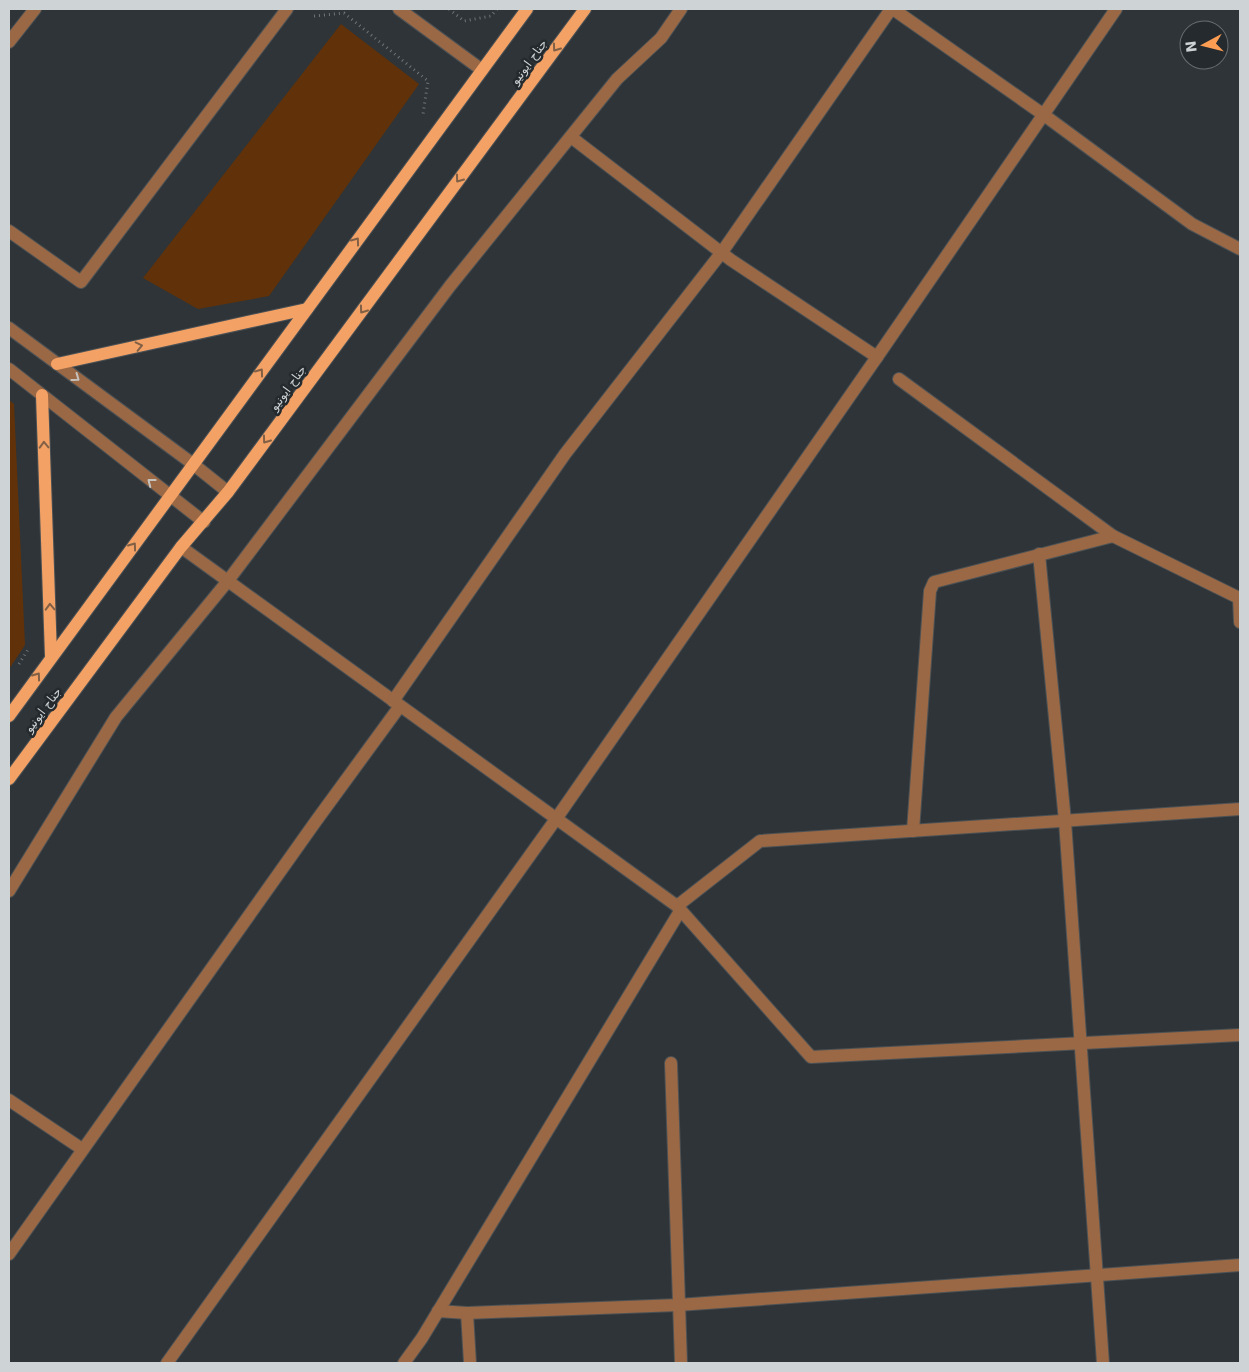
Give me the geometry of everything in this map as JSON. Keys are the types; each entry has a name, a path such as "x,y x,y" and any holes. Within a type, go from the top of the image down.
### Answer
{"main road":[{"name":"جناح ایونیو","path":"9,716 51,656 527,9"},
{"name":"جناح ایونیو","path":"9,779 181,547 228,492 585,9"},
{"path":"57,364 307,309"},
{"path":"42,395 51,656"}],"street":[{"path":"9,42 35,9"},
{"path":"9,231 81,282 287,9"},
{"path":"399,9 482,70"},
{"path":"9,891 116,717 227,582 450,286 617,79 661,38 681,9"},
{"path":"9,1254 396,704 565,454 722,252 892,9 1044,115 1192,224 1240,249"},
{"path":"167,1363 556,818 1116,9"},
{"path":"571,137 722,252 876,357"},
{"path":"9,328 228,492"},
{"path":"9,368 204,522"},
{"path":"899,379 1113,536 1239,598 1240,622"},
{"path":"913,831 930,590 934,582 1113,536"},
{"path":"181,547 679,908 810,1057 1240,1035"},
{"path":"1039,554 1065,821 1103,1363"},
{"path":"404,1363 438,1311 679,908 760,841 1240,809"},
{"path":"671,1063 681,1363"},
{"path":"9,1100 82,1149"},
{"path":"438,1311 467,1313 678,1305 1240,1265"},
{"path":"467,1313 470,1363"}],"path":[{"path":"449,9 464,21 491,16 497,9"},
{"path":"314,16 344,13 428,81 424,112 418,120"}],"shaded area":[{"path":"341,24 419,84 269,296 198,309 143,278"},
{"path":"9,400 14,404 25,645 9,669"}]}
